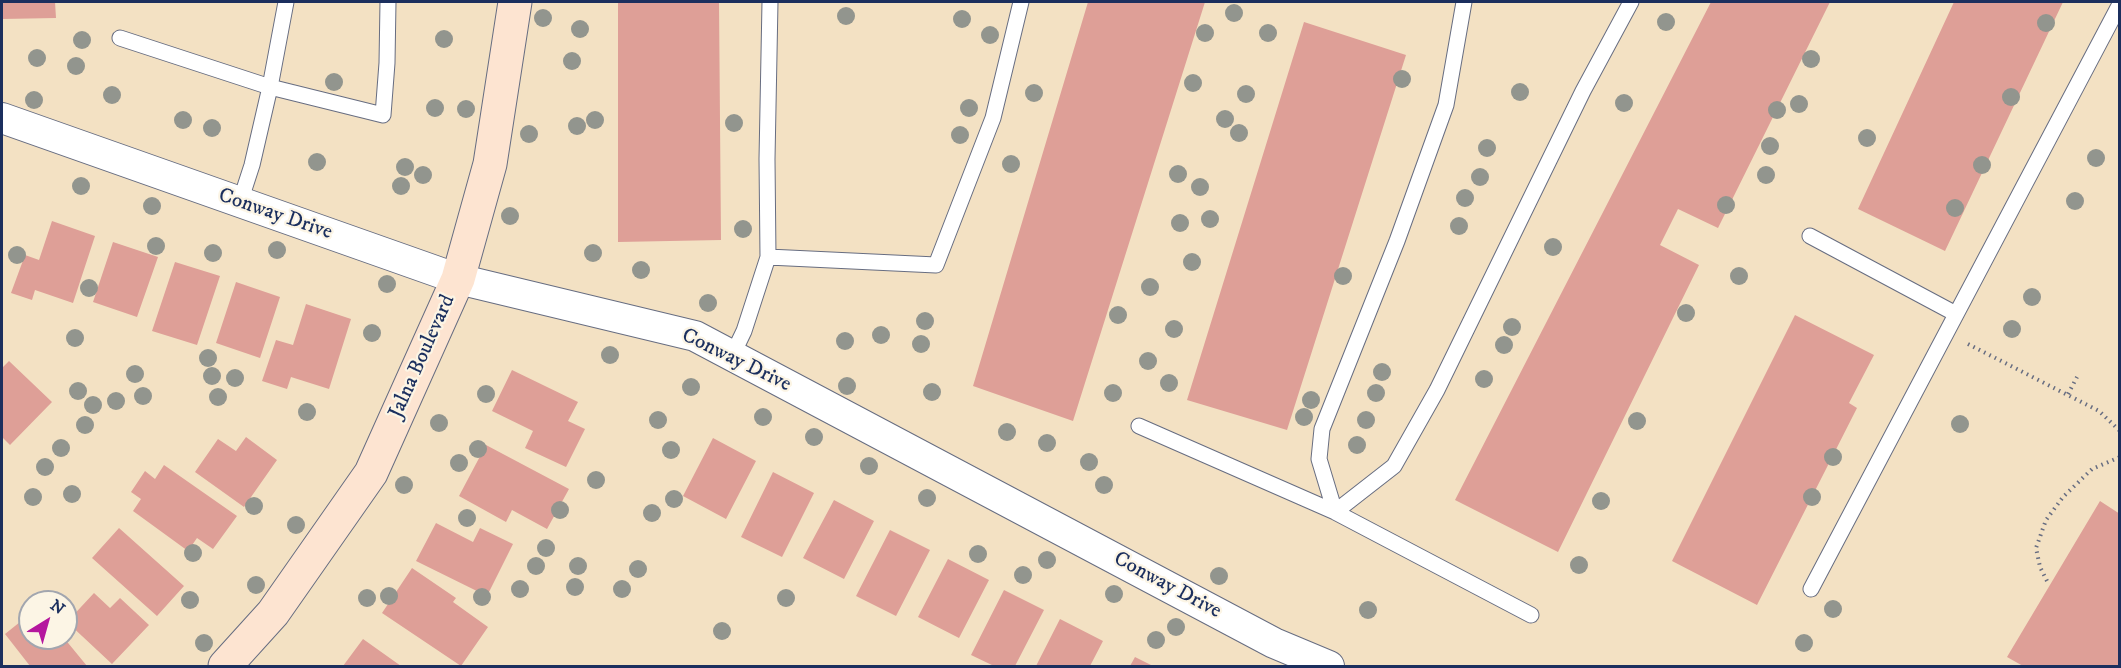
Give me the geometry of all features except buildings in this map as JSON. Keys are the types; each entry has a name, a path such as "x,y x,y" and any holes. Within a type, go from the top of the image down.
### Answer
{"street":[{"name":"Jalna Boulevard","path":"225,666 273,613 371,473 458,279 490,164 515,2"},
{"name":"Conway Drive","path":"2,118 458,279 695,336 1268,655 1329,666"}],"lane":[{"path":"240,202 252,165 270,87 286,2"},
{"path":"120,38 270,87 383,115 388,2"},
{"path":"732,356 744,331 768,257 770,2"},
{"path":"768,257 936,265 993,118 1021,2"},
{"path":"1335,512 1319,459 1322,429 1397,241 1446,105 1464,2"},
{"path":"1335,512 1394,466 1437,390 1583,91 1631,2"},
{"path":"1811,589 2120,4"},
{"path":"1810,236 1956,314"},
{"path":"1139,426 1335,512 1532,615"}],"path":[{"path":"1946,333 2099,411 2120,431"},
{"path":"2068,394 2077,377"},
{"path":"2047,581 2040,567 2036,548 2046,520 2063,497 2092,469 2120,457"}]}
